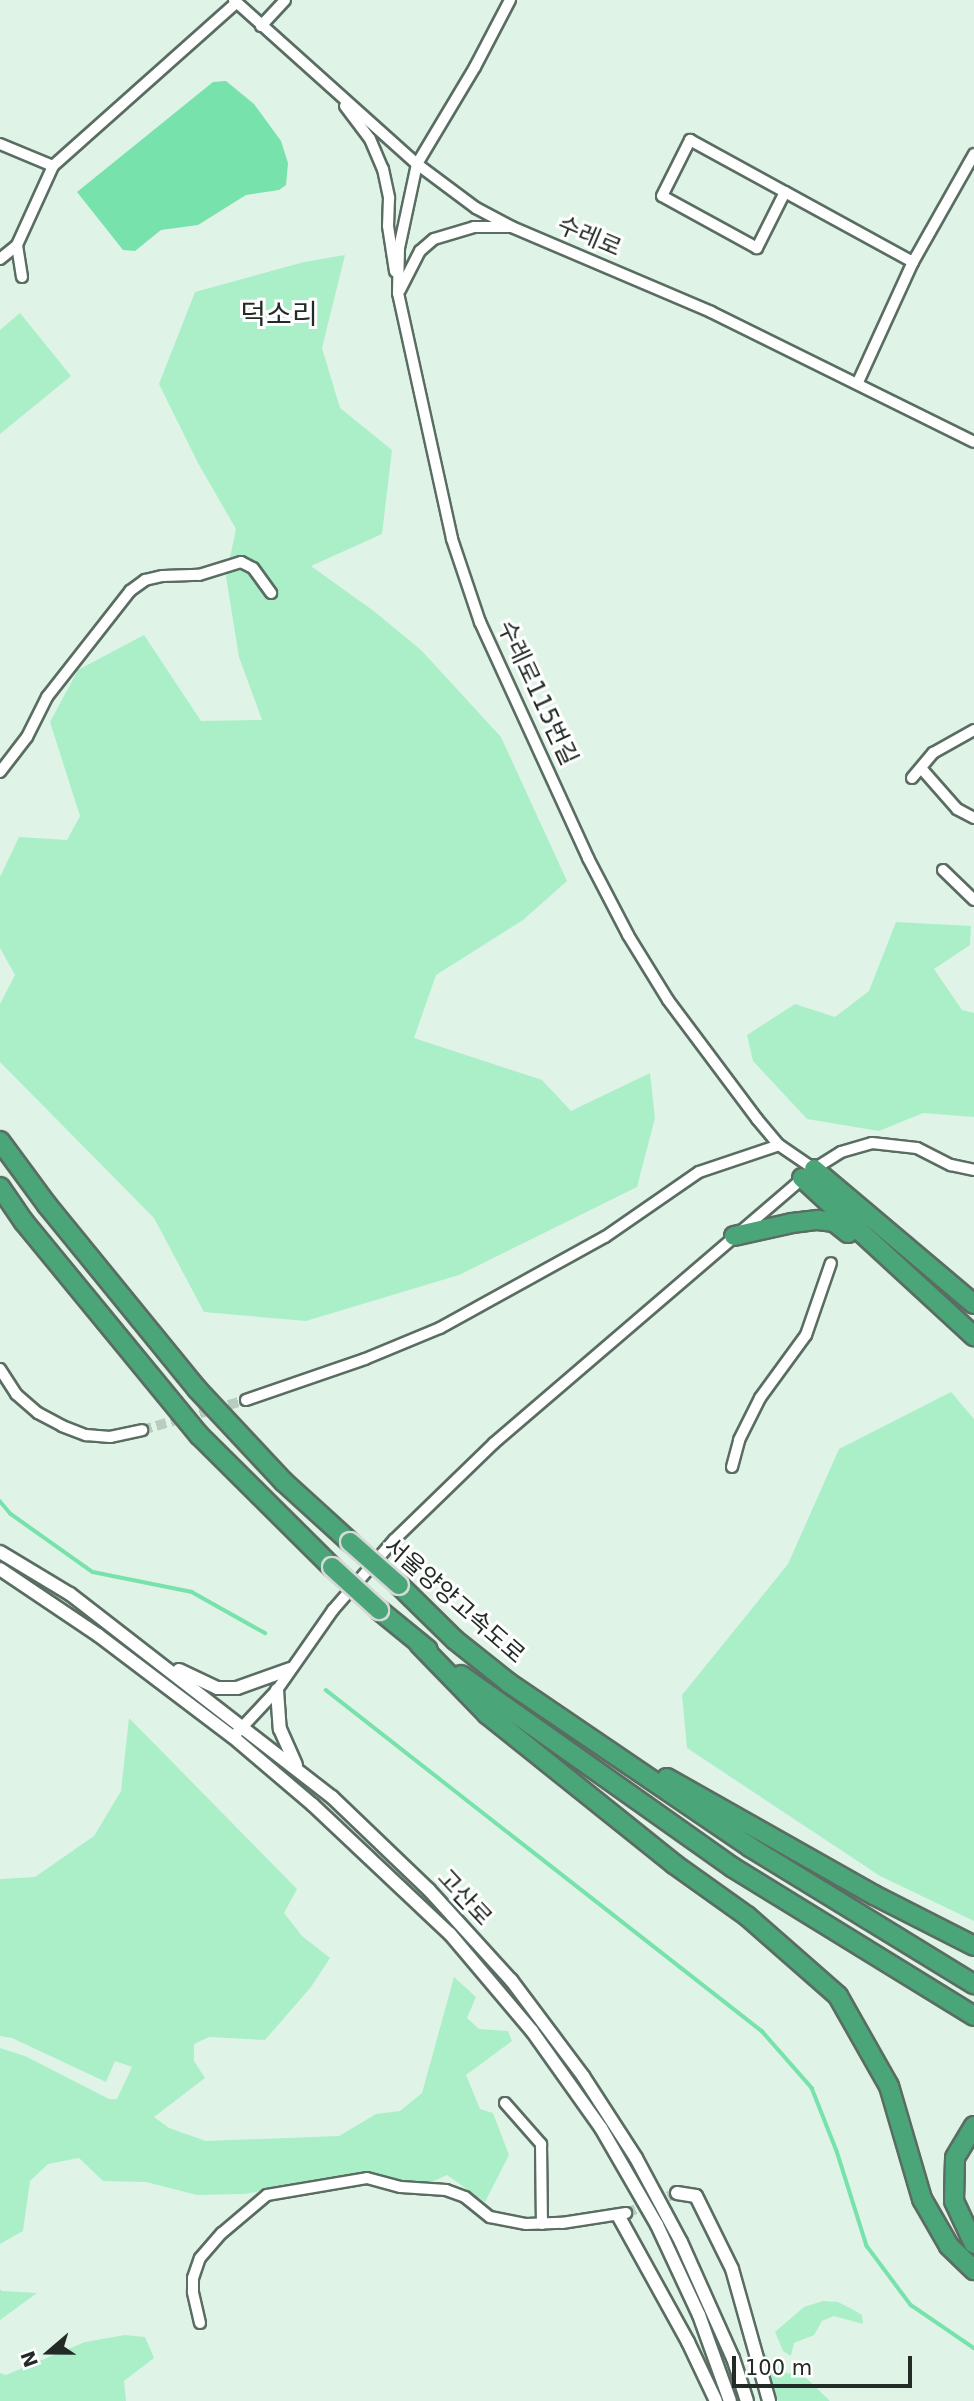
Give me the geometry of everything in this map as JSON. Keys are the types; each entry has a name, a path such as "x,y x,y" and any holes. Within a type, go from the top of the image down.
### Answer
{"highway":[{"name":"서울양양고속도로","path":"0,1141 47,1205 197,1389 284,1482 399,1585 455,1640 556,1715 750,1847 974,1984"},
{"path":"808,1174 883,1255 974,1336"},
{"path":"808,1174 974,1304"},
{"name":"서울양양고속도로","path":"0,1187 24,1222 199,1436 331,1567 419,1644 732,1867 974,2016"},
{"path":"734,1236 792,1223 834,1222 870,1251 883,1255"},
{"path":"419,1644 486,1714 674,1864 747,1916 838,1996 889,2086 922,2199 949,2246 974,2270"},
{"path":"556,1715 874,1895 974,1946"},
{"path":"974,2126 955,2158 954,2201 974,2244"}],"street":[{"path":"261,26 285,0"},
{"name":"수레로115번길","path":"510,0 475,67 417,164 398,248 399,291 452,539 480,622 588,858 628,935 713,1062 779,1145 808,1174"},
{"path":"0,260 17,245 53,166 235,1"},
{"name":"수레로","path":"235,1 417,164 476,208 512,227 666,292 858,382 974,442"},
{"path":"342,99 351,117 370,139 383,169 389,198 390,249 399,291"},
{"path":"785,192 757,248 662,196 690,140 913,262"},
{"path":"0,144 53,166"},
{"path":"858,382 913,262 974,154"},
{"path":"399,291 421,250 433,239 474,227 512,227"},
{"path":"17,245 22,277"},
{"path":"0,772 27,737 47,697 130,591 145,580 163,576 199,575 241,562 253,568 271,593"},
{"path":"912,778 933,753 974,730"},
{"path":"921,768 957,809 974,818"},
{"path":"943,870 974,900"},
{"path":"233,1737 277,1689 333,1610 394,1539 494,1443 808,1174 841,1152 872,1143 917,1148 951,1165 974,1170"},
{"path":"246,1400 365,1359 440,1328 605,1237 699,1171 779,1145"},
{"path":"732,1467 739,1440 760,1398 806,1335 831,1263"},
{"path":"0,1369 16,1394 38,1413 62,1426 86,1435 110,1437 142,1430"},
{"name":"고산로","path":"0,1552 70,1594 332,1797 429,1889 511,1980 583,2076 636,2158 681,2242 733,2358 747,2401"},
{"name":"고산로","path":"0,1569 98,1635 233,1737 313,1805 450,1934 532,2031 601,2128 657,2225 699,2315 730,2401"},
{"path":"153,1657 216,1688 237,1688 290,1669"},
{"path":"277,1689 280,1729 299,1771"},
{"path":"505,2103 541,2144 542,2224"},
{"path":"200,2322 193,2292 193,2278 200,2258 222,2233 267,2195 367,2178 401,2187 446,2190 464,2197 490,2217 526,2224 623,2215 716,2401"},
{"path":"677,2193 696,2196 732,2269 769,2401"}],"shaded area":[{"path":"226,81 254,104 281,141 288,163 286,185 279,190 246,195 198,225 161,230 135,251 123,250 77,192 213,82"},
{"path":"345,255 322,348 340,408 392,450 382,534 311,566 375,612 421,650 501,737 567,881 523,920 436,975 414,1038 542,1080 571,1111 650,1073 655,1118 637,1187 459,1275 306,1321 204,1312 154,1218 0,1062 0,1004 15,975 0,948 0,877 19,837 67,840 80,816 50,722 78,670 144,635 201,721 262,720 239,657 226,577 236,529 198,463 159,384 195,292 304,262"},
{"path":"20,313 71,376 0,434 0,330"},
{"path":"896,922 971,926 970,945 934,969 962,1010 974,1013 974,1117 923,1113 879,1131 807,1119 753,1061 747,1035 795,1004 835,1017 869,991"},
{"path":"951,1392 974,1419 974,1921 880,1876 687,1748 682,1695 788,1564 839,1449"},
{"path":"129,1718 297,1889 284,1913 302,1936 330,1958 311,1987 265,2040 209,2037 194,2044 194,2061 205,2078 154,2117 169,2128 206,2141 339,2136 376,2114 400,2111 422,2093 454,1977 476,1997 467,2018 479,2029 508,2031 512,2041 466,2075 480,2109 493,2113 509,2155 485,2202 447,2175 428,2184 366,2174 244,2194 197,2195 146,2182 103,2181 79,2158 48,2164 30,2181 23,2231 0,2244 0,2048 25,2056 109,2099 117,2099 132,2067 115,2061 106,2082 12,2038 0,2036 0,1879 35,1877 94,1836 121,1791"},
{"path":"0,2289 2,2291 37,2293 0,2320"},
{"path":"823,2301 838,2302 852,2309 862,2315 863,2324 834,2316 822,2321 814,2335 794,2343 791,2356 783,2351 775,2332 804,2307"},
{"path":"125,2335 145,2337 154,2358 124,2381 126,2401 0,2401 0,2373 6,2375 85,2342"},
{"path":"761,2350 786,2373 803,2375 830,2401 778,2401"}],"waterway":[{"path":"0,1501 11,1514 93,1572 192,1592 265,1633"},
{"path":"326,1690 762,2031 812,2088 837,2151 867,2246 911,2305 974,2348"}],"tunnel":[{"path":"142,1430 246,1400"},
{"path":"626,2213 677,2193"}],"district":[{"name":"덕소리","path":"279,315"}]}
